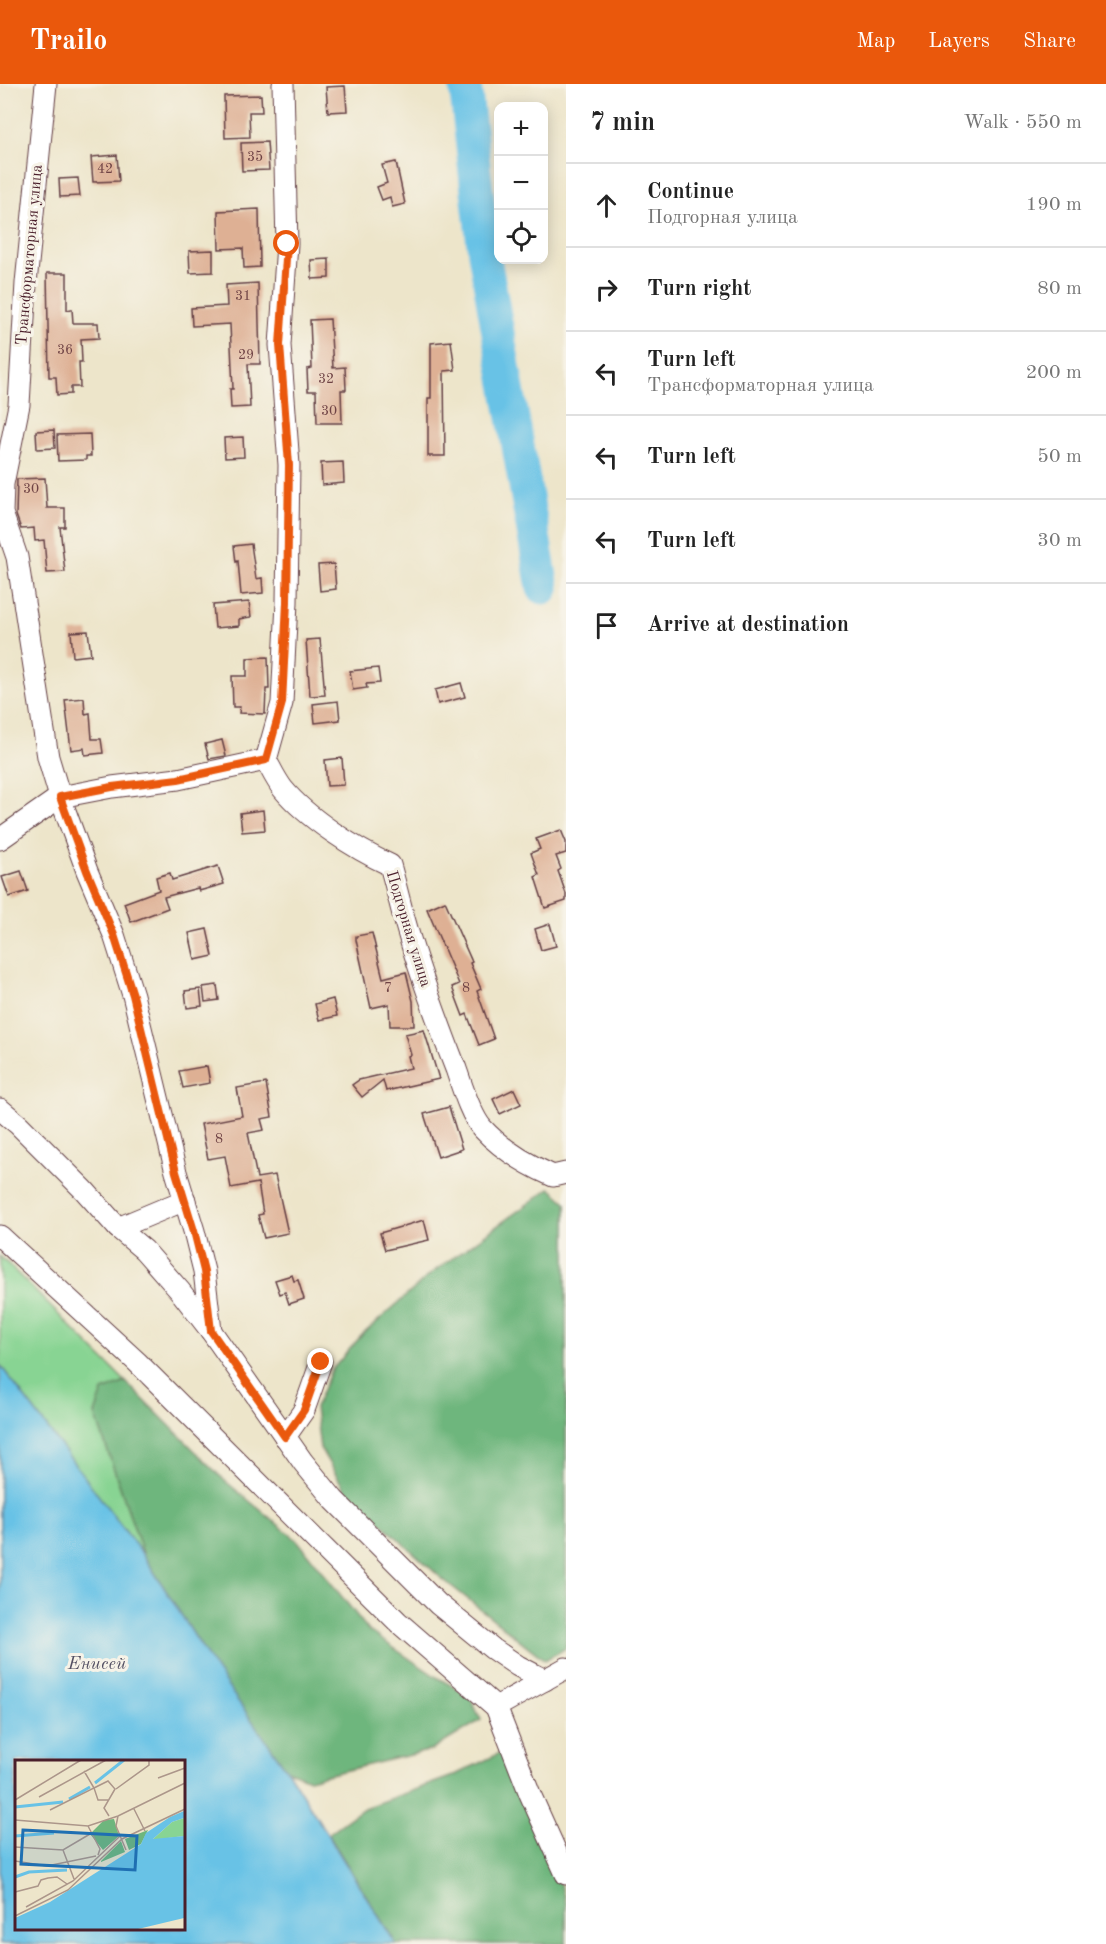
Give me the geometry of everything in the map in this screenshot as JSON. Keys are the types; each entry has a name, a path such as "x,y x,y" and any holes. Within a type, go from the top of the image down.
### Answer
{"street":[{"name":"Трансформаторная улица","path":"46,84 26,283 19,405 3,484 2,513 17,556 48,757 87,871 114,935 133,995 176,1172 204,1271 211,1331"},
{"path":"0,839 60,797 112,787 178,779 266,760 282,703 287,602 289,465 280,345 287,244 283,84"},
{"name":"Подгорная улица","path":"266,760 282,788 317,821 371,856 390,865 403,917 430,1003 466,1097 480,1126 503,1149 531,1166 559,1174"},
{"path":"0,1109 20,1125 118,1228 144,1250 180,1291 211,1331 285,1437 334,1500 438,1604 493,1649 518,1666 545,1680"},
{"path":"118,1228 185,1200"},
{"path":"0,1236 137,1362 398,1622 496,1707 566,1874"},
{"path":"285,1437 304,1410 321,1362"},
{"path":"496,1707 566,1668"}],"green space":[{"path":"550,1188 566,1202 566,1648 545,1660 440,1577 345,1490 320,1448 315,1408 331,1371 361,1336 433,1272"},
{"path":"0,1256 126,1382 104,1391 95,1414 144,1556 0,1365"},
{"path":"126,1382 224,1480 298,1541 369,1631 438,1678 469,1695 481,1720 432,1750 309,1779 287,1770 216,1670 144,1556 95,1414 103,1391"},
{"path":"502,1752 562,1889 566,1904 566,1944 396,1944 328,1834 364,1808 453,1776"}],"water":[{"name":"Енисей","path":"0,1365 144,1556 216,1670 287,1770 396,1944 0,1944"}],"building":[{"path":"345,86 347,111 328,112 326,87"},
{"path":"261,95 262,112 249,112 250,137 225,138 224,96"},
{"path":"267,142 269,170 242,171 241,143"},
{"path":"117,155 119,181 93,182 91,157"},
{"path":"396,162 405,204 392,207 390,197 382,200 377,187 387,183 382,165"},
{"path":"78,178 80,196 60,197 59,179"},
{"path":"259,209 260,267 244,268 243,248 219,249 218,211"},
{"path":"213,250 213,272 190,273 189,251"},
{"path":"329,259 329,278 312,279 311,260"},
{"path":"47,273 67,273 67,310 72,309 73,323 98,323 99,338 81,339 80,387 71,387 71,394 57,395 56,377 49,377"},
{"path":"258,283 260,364 248,364 250,407 231,408 230,389 233,389 230,324 192,326 191,308 227,306 226,285"},
{"path":"330,319 333,368 345,367 346,390 341,390 342,423 317,423 316,391 308,391 307,369 312,368 310,320"},
{"path":"451,341 455,370 444,371 445,456 428,456 431,343"},
{"path":"54,430 55,448 37,449 36,431"},
{"path":"90,434 91,456 86,456 86,460 58,461 57,435"},
{"path":"243,437 244,457 225,458 224,438"},
{"path":"343,462 344,483 322,485 321,463"},
{"path":"45,478 47,508 65,508 65,527 60,527 65,572 47,573 44,540 35,541 34,528 21,529 16,515 17,479"},
{"path":"251,544 256,579 262,578 263,593 241,595 238,561 236,562 234,546"},
{"path":"334,564 336,589 320,591 318,565"},
{"path":"249,602 251,617 239,619 239,626 215,628 213,605"},
{"path":"88,631 91,655 73,657 71,632"},
{"path":"320,639 325,695 310,696 306,640"},
{"path":"268,657 269,689 266,689 265,714 239,713 240,707 233,707 232,676 247,676 247,658"},
{"path":"378,668 380,683 366,684 367,688 353,690 350,671"},
{"path":"461,683 465,697 438,704 435,690"},
{"path":"84,698 85,714 90,713 92,739 101,739 103,753 85,755 84,748 71,750 65,700"},
{"path":"338,701 340,720 315,723 313,704"},
{"path":"222,740 226,756 209,759 205,744"},
{"path":"342,758 344,785 327,786 325,760"},
{"path":"263,810 265,830 242,832 240,813"},
{"path":"561,830 566,842 566,853 556,856 561,869 558,871 566,894 566,901 545,908 535,877 539,875 531,853 540,849 536,839"},
{"path":"218,866 224,884 164,897 168,908 131,922 124,903 159,890 156,877 170,873 172,880"},
{"path":"21,871 28,891 9,897 2,877"},
{"path":"445,901 472,962 470,963 481,989 477,991 494,1039 479,1045 467,1014 463,1016 452,987 459,984 427,909"},
{"path":"550,924 556,946 541,950 535,929"},
{"path":"207,929 213,956 195,960 189,933"},
{"path":"372,933 383,978 406,972 413,1001 414,1026 390,1026 389,1004 371,1008 356,936"},
{"path":"217,985 219,1000 205,1002 203,987"},
{"path":"200,989 202,1006 187,1008 185,991"},
{"path":"333,999 337,1016 319,1020 315,1004"},
{"path":"424,1030 439,1079 386,1091 383,1080 362,1097 352,1085 359,1080 411,1068 408,1056 411,1055 405,1034"},
{"path":"207,1066 210,1083 183,1088 179,1071"},
{"path":"266,1083 272,1117 261,1119 264,1130 248,1133 257,1178 275,1175 288,1233 264,1238 258,1215 263,1214 258,1183 231,1188 225,1156 208,1159 201,1124 242,1116 237,1088"},
{"path":"514,1089 521,1104 500,1114 493,1099"},
{"path":"449,1107 462,1149 438,1157 424,1114"},
{"path":"424,1220 429,1240 385,1250 380,1233"},
{"path":"292,1275 294,1281 298,1280 304,1299 289,1304 285,1292 280,1294 275,1280"}],"waterway":[{"path":"465,84 484,253 543,588"}],"route":[{"path":"287,244 280,345 289,465 287,602 282,703 266,760 178,779 112,787 60,797 87,871 114,935 133,995 176,1172 204,1271 211,1331 285,1437 304,1410 321,1362"}]}
